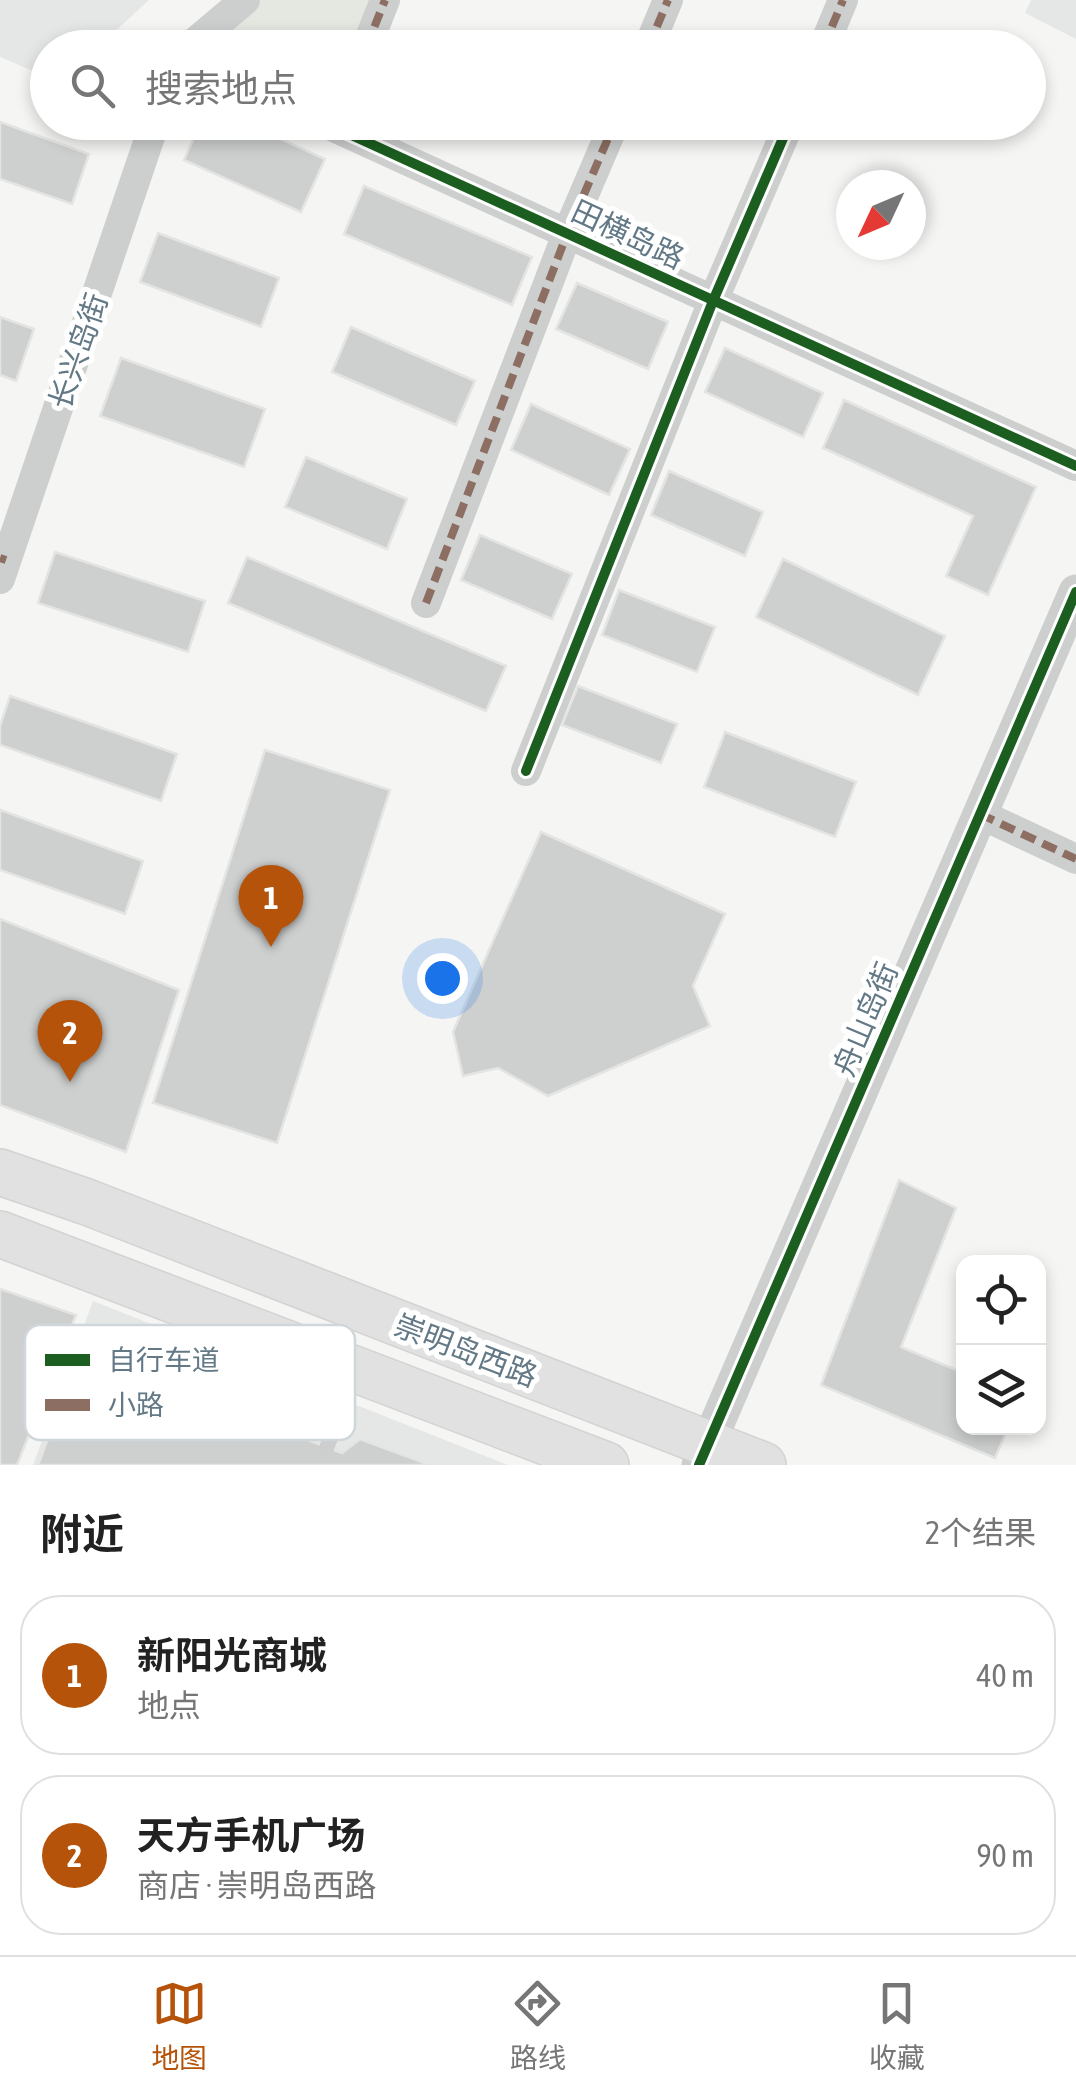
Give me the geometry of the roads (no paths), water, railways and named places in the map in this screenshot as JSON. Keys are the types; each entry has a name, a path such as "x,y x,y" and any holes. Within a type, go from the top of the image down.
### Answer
{"main road":[{"name":"崇明岛西路","path":"0,1172 105,1209 704,1455 763,1465"},
{"name":"崇明岛西路","path":"0,1234 236,1325"},
{"name":"崇明岛西路","path":"356,1371 606,1465"}],"street":[{"path":"209,30 245,0"},
{"path":"373,30 385,0"},
{"path":"656,30 668,0"},
{"path":"830,30 843,0"},
{"name":"长兴岛街","path":"2,566 150,140"},
{"name":"田横岛路","path":"365,140 1076,466"},
{"path":"426,603 567,234 607,140"},
{"path":"526,771 713,301 782,140"},
{"name":"舟山岛街","path":"704,1455 1076,592"},
{"path":"980,814 1076,859"}],"lane":[{"path":"327,1448 330,1440"}],"place":[{"name":"新阳光商城","path":"271,947"},
{"name":"天方手机广场","path":"70,1082"}]}
